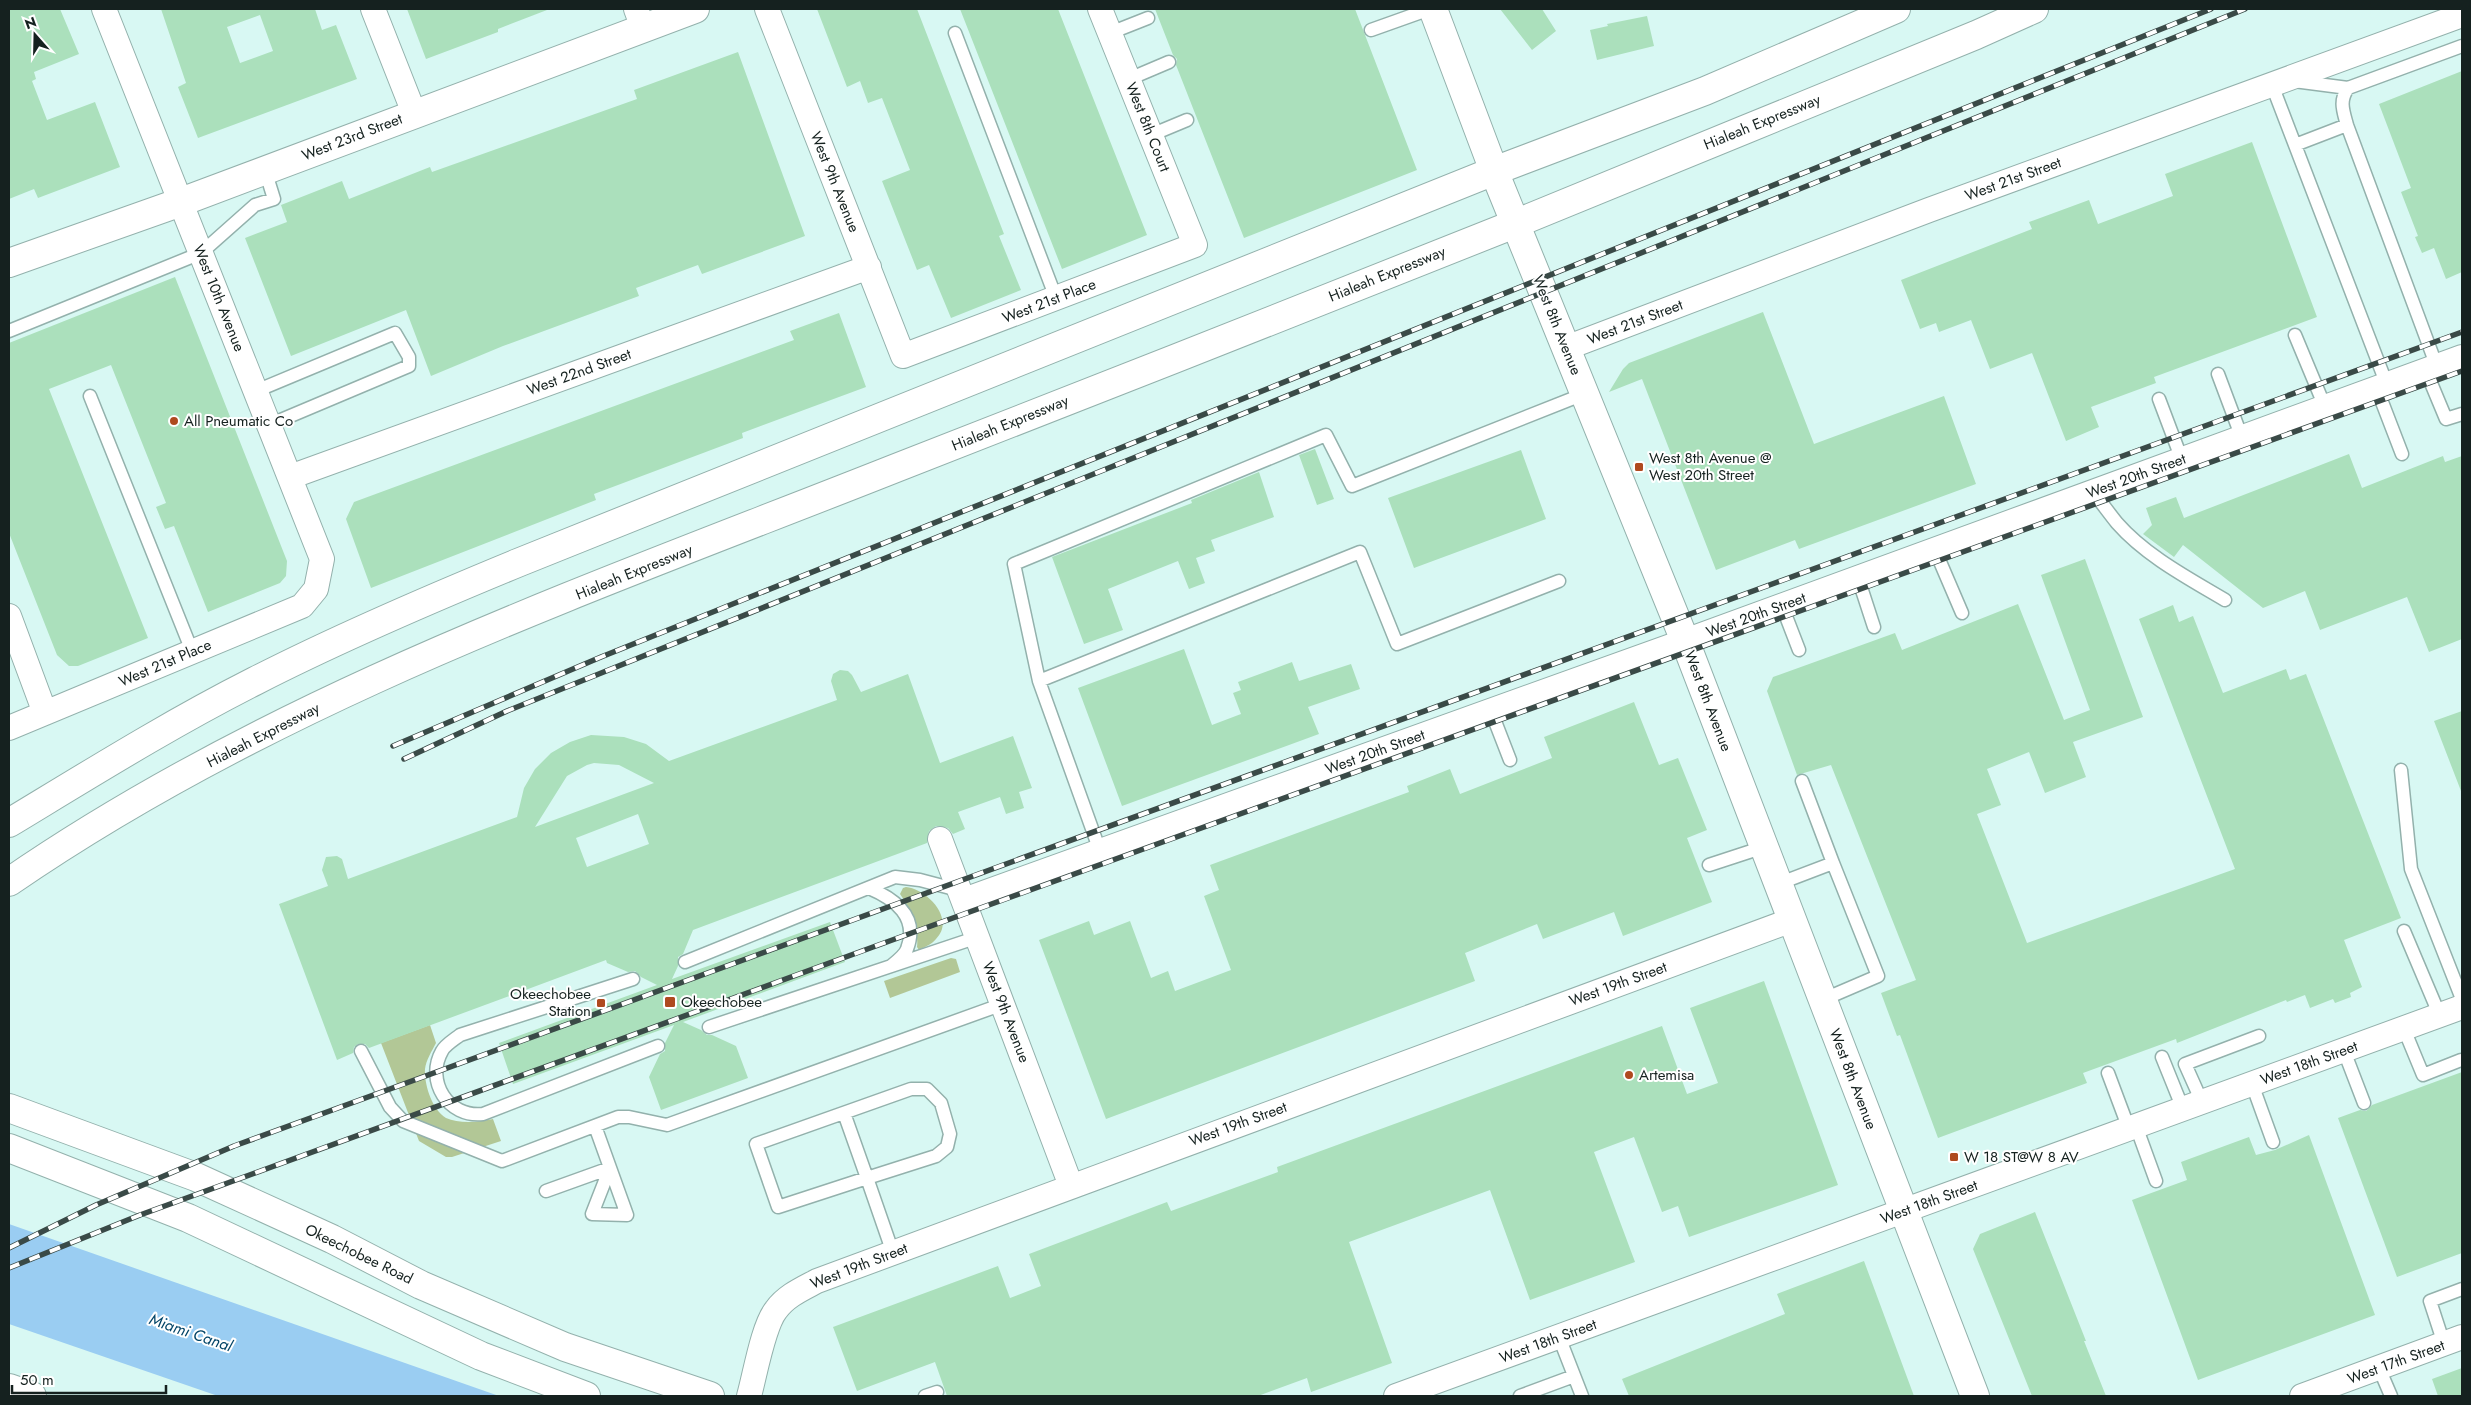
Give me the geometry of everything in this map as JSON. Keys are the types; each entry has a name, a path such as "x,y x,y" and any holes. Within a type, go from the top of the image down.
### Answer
{"main road":[{"name":"West 23rd Street","path":"9,263 181,202 414,113 639,18 696,9"},
{"name":"West 8th Avenue","path":"1432,9 1494,171 1685,641 1975,1396"},
{"path":"9,823 141,743 254,682 373,623 529,558 1494,171 1705,91 1896,9"},
{"name":"Hialeah Expressway","path":"9,882 51,853 149,795 270,730 398,668 603,584 1516,223 1967,39 2034,9"},
{"name":"Okeechobee Road","path":"9,1108 196,1177 332,1239 421,1285 565,1347 710,1396"},
{"path":"9,1148 188,1218 481,1356 586,1396"},
{"path":"9,1388 32,1396"}],"street":[{"name":"West 10th Avenue","path":"104,9 322,559 316,589"},
{"path":"373,9 414,113"},
{"name":"West 9th Avenue","path":"767,9 903,356"},
{"name":"West 8th Court","path":"1100,9 1195,245"},
{"name":"West 21st Street","path":"1566,348 1929,210 2462,15"},
{"name":"West 21st Place","path":"903,356 1195,245"},
{"name":"West 22nd Street","path":"290,477 868,267"},
{"name":"West 20th Street","path":"961,895 1100,851 1782,606 2462,358"},
{"name":"West 21st Place","path":"9,728 302,606 316,589"},
{"path":"9,616 46,713"},
{"name":"West 9th Avenue","path":"940,839 1071,1186"},
{"name":"West 19th Street","path":"749,1396 765,1337 775,1311 803,1288 1071,1186 1792,920"},
{"name":"West 18th Street","path":"1410,1394 1559,1337 2462,1007"},
{"name":"West 17th Street","path":"2302,1396 2453,1340"}],"lane":[{"path":"1371,30 1432,9"},
{"path":"1110,33 1148,18"},
{"path":"955,33 1056,298"},
{"path":"2402,454 2382,387 2295,144 2278,82 2348,88 2462,46"},
{"path":"1129,80 1169,62"},
{"path":"2348,88 2342,96 2342,107 2346,125 2431,369 2446,420 2462,414"},
{"path":"1151,135 1187,120"},
{"path":"2295,144 2346,125"},
{"path":"9,331 201,253 255,205 274,199 265,170"},
{"path":"256,391 395,333 409,357 409,366 269,424"},
{"path":"2295,335 2325,408"},
{"path":"2218,374 2242,438"},
{"path":"1100,851 1039,681 1014,564 1326,435 1352,486 1584,394"},
{"path":"90,396 192,652"},
{"path":"2160,399 2182,460"},
{"path":"2093,492 2118,524 2141,545 2168,565 2225,600"},
{"path":"1935,550 1962,613"},
{"path":"1039,681 1360,552 1397,644 1559,582"},
{"path":"1858,578 1874,626"},
{"path":"1782,606 1799,650"},
{"path":"1491,711 1510,760"},
{"path":"2401,770 2411,869 2462,999"},
{"path":"1802,781 1878,976 1822,1000"},
{"path":"1709,865 1764,846"},
{"path":"1778,884 1833,863"},
{"path":"685,962 895,877 920,880 961,895"},
{"path":"869,888 889,896 903,908 910,927 907,950 889,969"},
{"path":"2404,931 2440,1016"},
{"path":"709,1027 889,969 978,937"},
{"path":"633,979 460,1035 442,1050 435,1077 441,1096 461,1112 483,1114 658,1046"},
{"path":"361,1051 390,1107 403,1120 502,1161 618,1117 629,1117 667,1125 1003,1004"},
{"path":"2404,1029 2423,1075 2461,1060"},
{"path":"2192,1106 2185,1064 2259,1036"},
{"path":"2344,1051 2364,1103"},
{"path":"2162,1057 2192,1106"},
{"path":"2108,1073 2156,1181"},
{"path":"2252,1084 2273,1142"},
{"path":"912,1089 927,1089 941,1103 950,1134 947,1147 936,1156 867,1178 778,1208 756,1144 912,1089"},
{"path":"844,1113 893,1253"},
{"path":"546,1191 610,1168 595,1126"},
{"path":"2453,1340 2430,1301 2462,1289"},
{"path":"1559,1337 1582,1396"},
{"path":"2380,1368 2391,1396"},
{"path":"1520,1396 1574,1376"}],"green space":[{"path":"906,887 922,893 930,899 941,914 943,923 936,939 919,950 913,919 900,894 903,888"},
{"path":"951,958 956,959 960,972 890,998 884,981"},
{"path":"430,1025 436,1043 429,1056 425,1075 433,1103 441,1114 451,1120 476,1122 493,1119 501,1141 452,1157 446,1157 419,1141 381,1043"}],"water":[{"name":"Miami Canal","path":"9,1224 499,1396 218,1396 9,1324"}],"building":[{"path":"9,9 60,9 79,54 34,72 36,79 32,81 47,120 95,102 120,167 38,198 34,189 9,199"},
{"path":"161,9 315,9 322,30 336,25 357,79 198,138 178,87 186,83","holes":["260,15 273,51 240,63 227,27"]},
{"path":"407,9 547,10 498,29 498,32 426,59"},
{"path":"817,9 917,9 1004,234 999,236 1021,290 951,318 929,265 917,270 882,181 910,170 882,98 868,103 860,81 847,87"},
{"path":"960,9 1058,9 1147,235 1062,269"},
{"path":"1155,9 1355,9 1417,170 1244,238 1176,65 1177,59 1173,55"},
{"path":"1500,9 1542,9 1556,31 1532,50"},
{"path":"1647,16 1654,46 1597,60 1590,30 1608,26 1607,24"},
{"path":"738,52 805,236 702,274 698,265 636,288 639,296 503,346 431,376 406,310 291,356 245,238 287,222 281,205 342,181 349,199 430,167 432,172 637,99 634,90"},
{"path":"2462,71 2462,272 2446,279 2434,248 2422,253 2415,237 2418,236 2401,192 2411,188 2379,104"},
{"path":"2252,142 2317,317 2154,377 2156,383 2091,407 2099,427 2066,441 2032,353 1990,369 1971,320 1939,332 1936,323 1920,329 1901,280 2032,229 2029,222 2089,200 2098,224 2173,196 2165,174"},
{"path":"175,277 287,561 286,576 280,583 208,612 174,526 165,529 156,507 166,503 111,365 49,389 148,638 78,666 69,666 57,655 9,533 9,343"},
{"path":"1763,312 1814,444 1944,396 1976,484 1799,549 1795,540 1716,570 1642,379 1609,392 1623,369 1629,363"},
{"path":"839,313 866,387 742,433 743,438 594,494 596,500 371,588 346,519 354,502 794,340 790,331"},
{"path":"1315,449 1334,499 1317,505 1299,455"},
{"path":"1521,450 1546,519 1414,568 1388,498"},
{"path":"2349,454 2362,488 2443,456 2445,462 2462,456 2462,639 2429,652 2407,597 2320,630 2305,591 2263,608 2183,545 2174,557 2143,534 2152,525 2146,508 2176,497 2184,518"},
{"path":"1259,472 1274,517 1211,540 1215,551 1196,558 1205,583 1189,589 1178,561 1108,589 1123,630 1084,644 1052,557 1192,503 1191,500"},
{"path":"2085,559 2143,717 2073,742 2086,777 2045,793 2029,752 1987,769 2001,805 1977,814 2027,943 2235,869 2139,619 2173,605 2179,622 2193,616 2223,693 2286,669 2290,680 2306,674 2401,918 2344,940 2362,987 2350,993 2351,997 2335,1003 2333,999 2310,1008 2305,995 2287,1002 2286,1000 2177,1043 2176,1039 2083,1073 2087,1083 1938,1138 1900,1035 1897,1036 1881,993 1916,980 1831,765 1797,775 1767,691 1773,677 1895,633 1902,650 2018,604 2064,720 2090,710 2041,575"},
{"path":"1184,649 1212,725 1241,714 1233,693 1241,690 1238,682 1292,662 1299,681 1351,664 1360,689 1308,707 1319,734 1122,806 1078,688"},
{"path":"840,670 848,671 861,692 908,674 940,763 1013,736 1032,788 1019,792 1024,808 1006,814 1000,797 958,812 965,829 953,834 948,828 936,826 929,831 927,843 693,930 683,954 678,957 678,966 672,979 830,922 845,962 683,1022 701,1030 707,1035 712,1035 736,1046 748,1078 661,1110 649,1077 660,1054 665,1051 665,1043 674,1025 513,1084 499,1043 657,985 641,977 635,971 628,972 607,963 606,960 369,1048 365,1044 358,1044 354,1047 353,1053 337,1060 279,904 328,886 322,870 326,857 337,856 342,859 348,879 517,817 524,788 535,769 551,753 570,742 591,735 624,737 646,744 669,761 837,700 831,681 833,674","holes":["594,763 619,765 654,783 535,827 567,776","638,814 649,844 587,867 576,838"]},
{"path":"1634,702 1659,765 1678,758 1707,830 1687,838 1712,902 1623,936 1614,912 1543,939 1537,924 1465,953 1475,981 1106,1119 1039,940 1089,921 1094,935 1130,921 1151,978 1168,971 1175,991 1231,970 1204,896 1219,890 1210,865 1409,792 1407,786 1450,769 1460,794 1552,758 1544,737"},
{"path":"2462,711 2462,791 2461,791 2434,721"},
{"path":"1764,981 1838,1185 1689,1237 1678,1206 1662,1212 1634,1137 1594,1152 1635,1262 1530,1300 1490,1190 1349,1242 1392,1363 1311,1392 1307,1378 1258,1396 947,1396 935,1362 857,1391 833,1327 998,1266 1010,1298 1041,1286 1029,1254 1167,1202 1171,1211 1278,1172 1277,1167 1662,1026 1687,1094 1718,1083 1690,1008"},
{"path":"2462,1072 2462,1253 2397,1277 2338,1118 2360,1110 2366,1111 2372,1105"},
{"path":"2309,1135 2375,1315 2198,1380 2132,1200 2187,1180 2181,1162 2249,1137 2256,1155 2275,1150"},
{"path":"2035,1212 2106,1396 2032,1396 1973,1249 1980,1234"},
{"path":"1864,1261 1914,1396 1629,1396 1622,1379 1785,1314 1777,1294"},
{"path":"2462,1368 2462,1396 2438,1396 2432,1379"}],"railway":[{"path":"393,746 601,657 2211,9"},
{"path":"404,759 507,711 2245,9"},
{"path":"9,1248 96,1205 234,1146 2462,332"},
{"path":"9,1268 140,1215 2462,371"}],"place":[{"name":"All Pneumatic Co","path":"174,421"},
{"name":"West 8th Avenue @ West 20th Street","path":"1639,467"},
{"name":"Okeechobee","path":"670,1002"},
{"name":"Okeechobee Station","path":"601,1003"},
{"name":"Artemisa","path":"1629,1075"},
{"name":"W 18 ST@W 8 AV","path":"1954,1157"}]}
